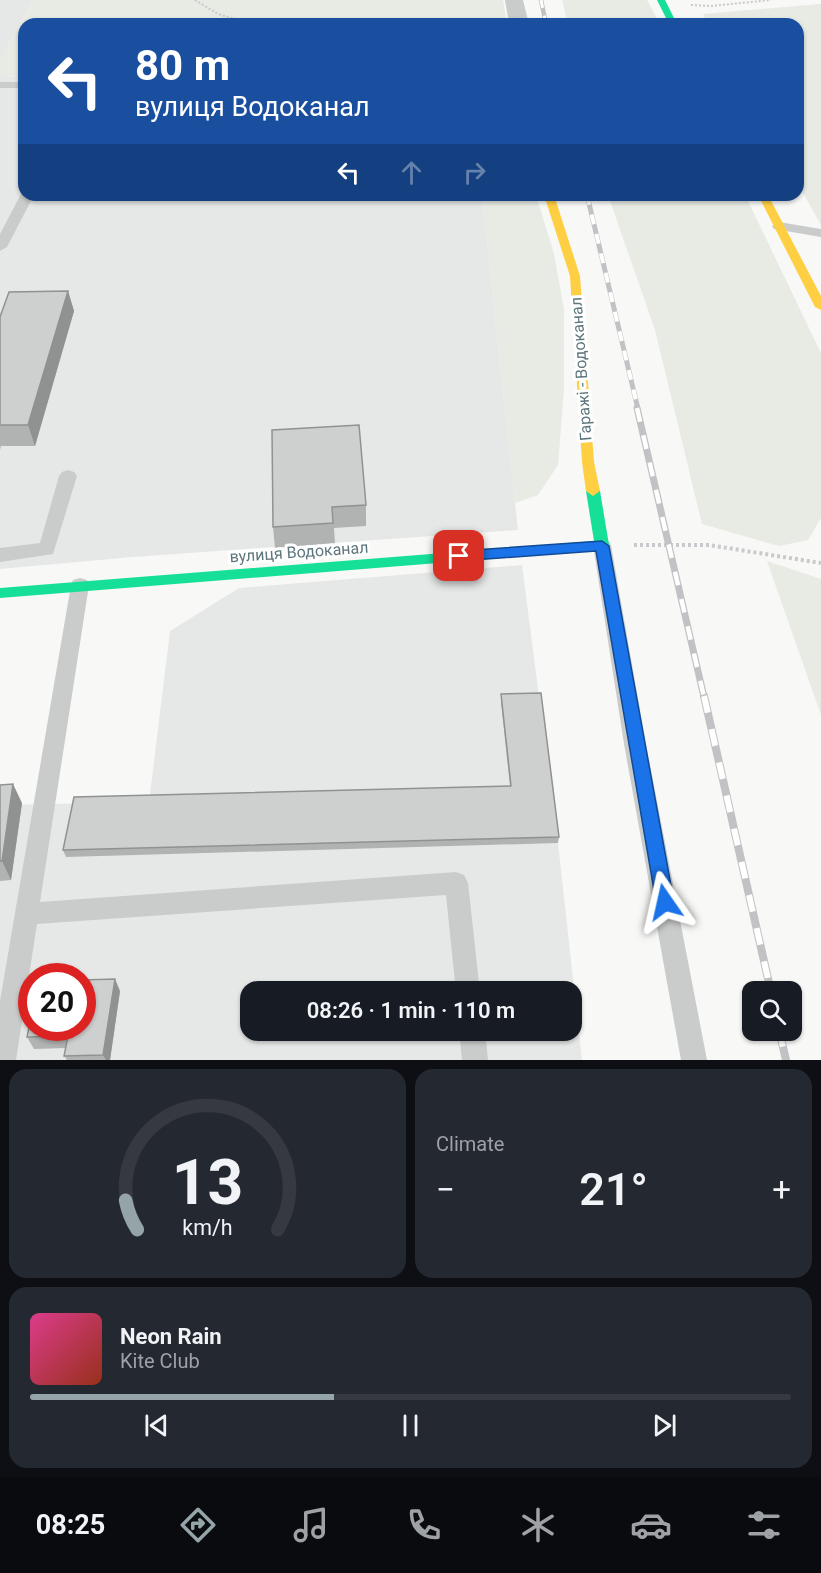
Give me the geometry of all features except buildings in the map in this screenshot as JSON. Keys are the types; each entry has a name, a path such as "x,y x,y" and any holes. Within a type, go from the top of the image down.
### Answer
{"street":[{"path":"514,0 518,18"},
{"path":"662,2 670,18"},
{"name":"Гаражі - Водоканал","path":"551,201 574,276 588,462 602,546"},
{"path":"766,201 821,307"},
{"name":"вулиця Водоканал","path":"0,593 602,546"}],"lane":[{"path":"0,85 18,85"},
{"path":"0,247 24,201"},
{"path":"779,226 821,233"},
{"path":"0,555 47,549 68,476"},
{"path":"602,546 635,744 694,1060"},
{"path":"3,1060 80,585"},
{"path":"27,914 456,883 467,981"},
{"path":"473,1041 475,1060"}],"path":[{"path":"195,0 218,14 232,18"},
{"path":"662,2 711,6 771,0"},
{"path":"602,546 709,545 820,561"}],"shaded area":[{"path":"0,0 33,0 23,18 18,18 18,27 0,60"},
{"path":"33,0 503,0 506,18 23,18"},
{"path":"562,0 647,0 657,18 566,18"},
{"path":"821,4 821,225 804,195 804,18 705,18 703,14"},
{"path":"18,27 18,77 0,76 0,60"},
{"path":"0,76 18,77 18,201 483,201 518,530 133,557 0,569"},
{"path":"483,201 538,201 554,254 564,309 564,389 558,465 538,495 515,503"},
{"path":"610,201 748,201 821,353 821,518 808,540 779,546 702,524 655,330"},
{"path":"767,561 821,579 821,715"},
{"path":"522,565 573,981 240,981 240,1041 580,1041 582,1060 0,1060 0,805 149,802 170,631 239,588"}],"railway":[{"path":"541,0 545,18"},
{"path":"588,201 638,409"},
{"path":"637,408 704,697"},
{"path":"704,696 769,981"},
{"path":"782,1041 786,1060"}],"traffic: fast":[{"path":"661,0 670,18"},
{"path":"0,593 602,545 593,491"}],"traffic: slow":[{"path":"551,201 575,276 588,462 593,491"},
{"path":"766,201 821,307"}],"route":[{"path":"459,556 602,546 635,744 665,902"}]}
